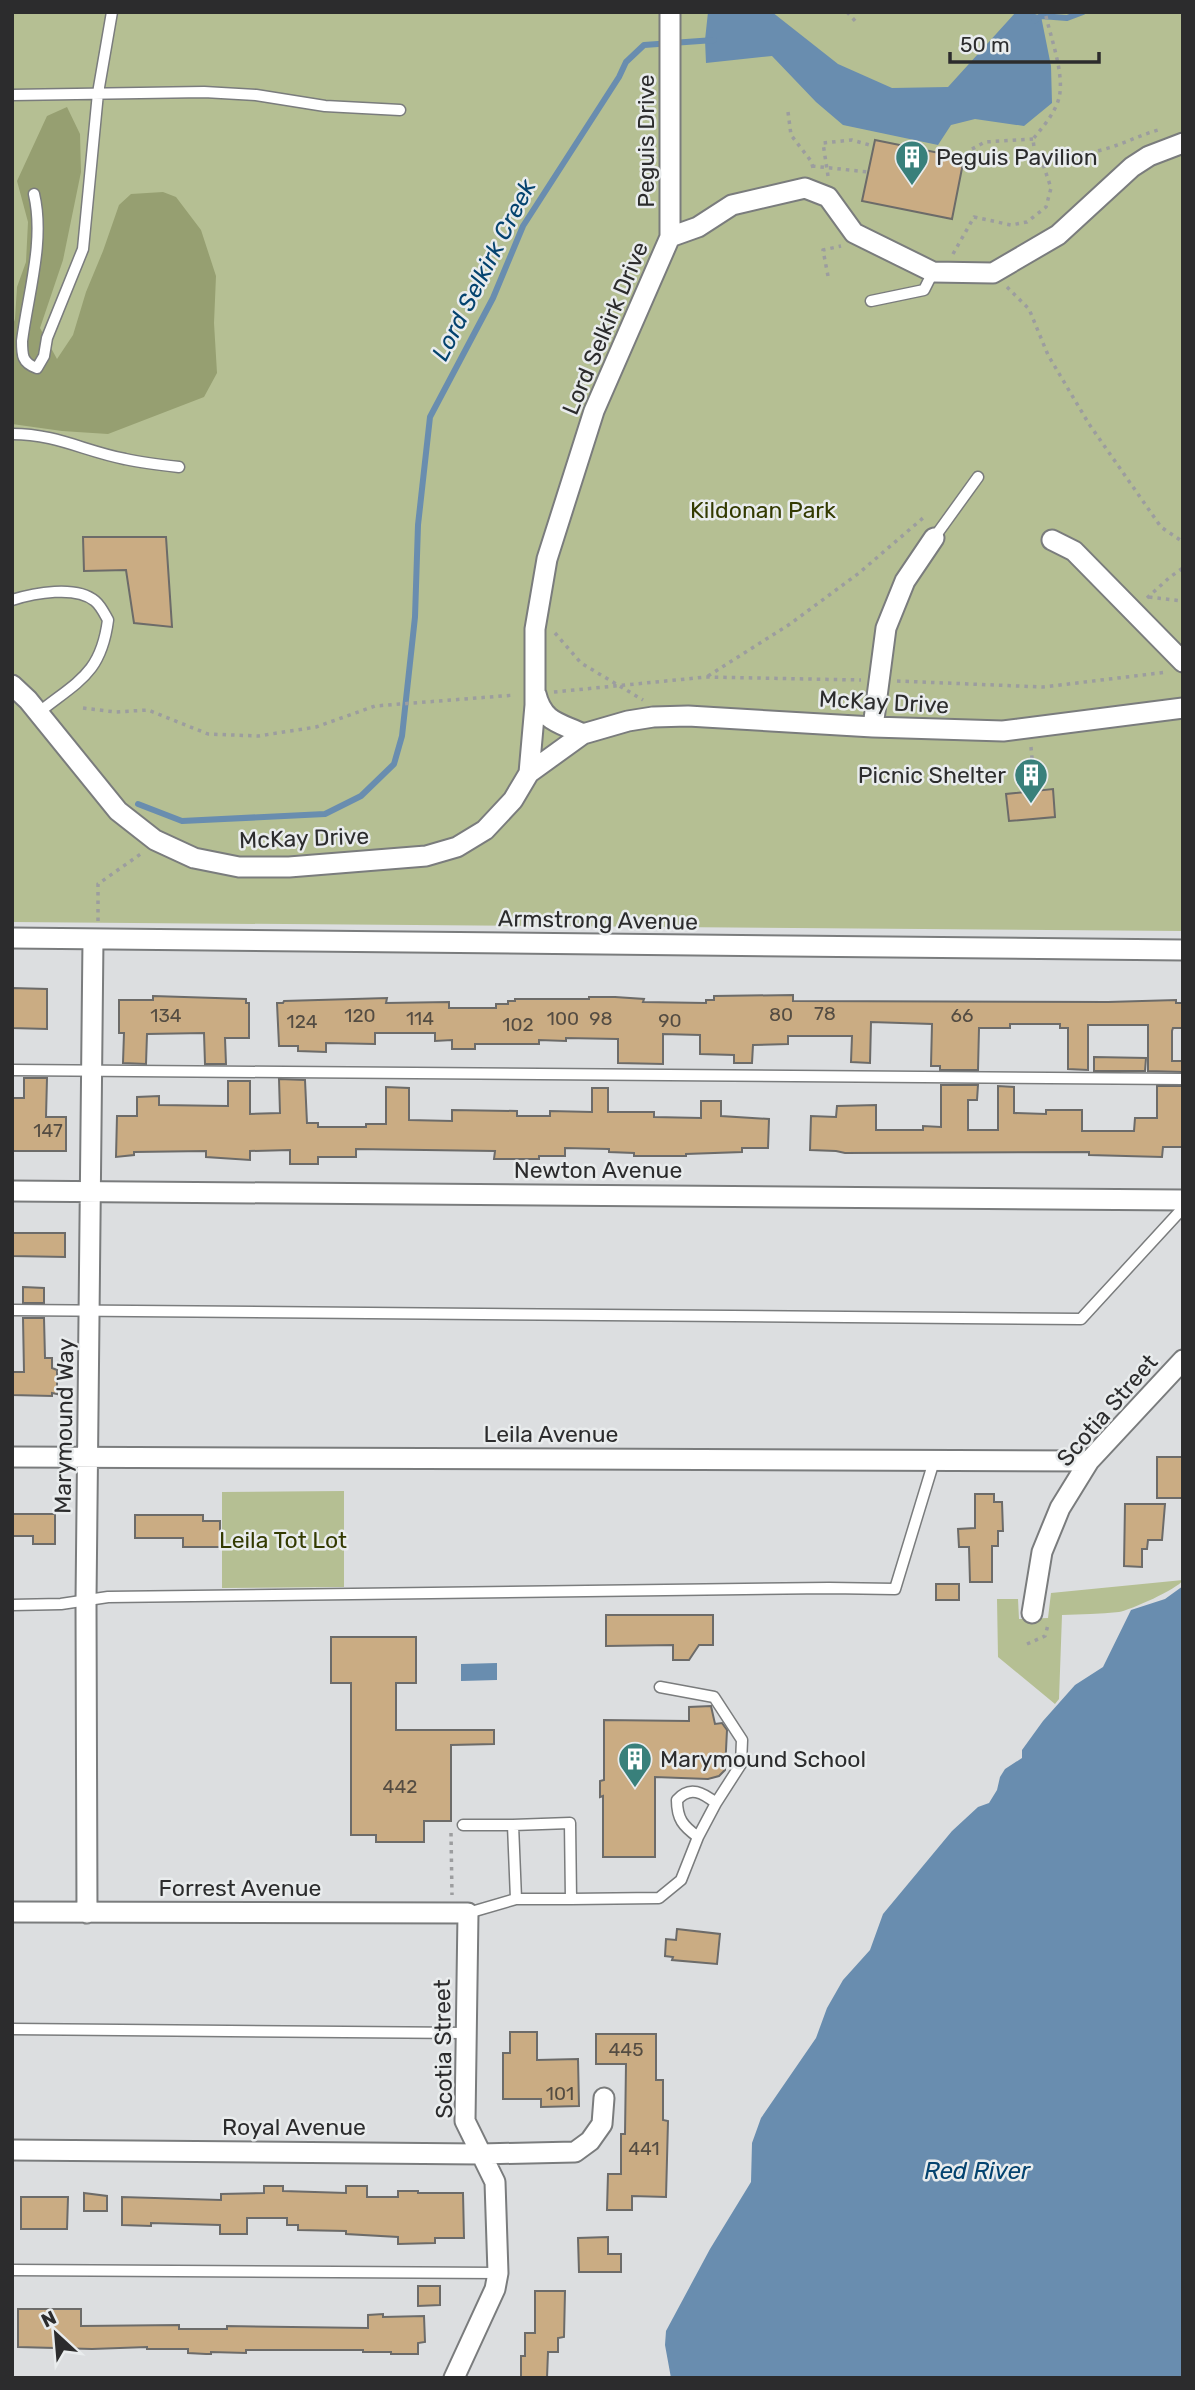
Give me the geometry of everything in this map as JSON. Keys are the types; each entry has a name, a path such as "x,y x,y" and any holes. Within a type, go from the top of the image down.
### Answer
{"street":[{"name":"Peguis Drive","path":"670,29 670,237"},
{"path":"828,197 854,233 933,272 993,273 1058,235 1132,167 1149,156 1183,143"},
{"name":"Lord Selkirk Drive","path":"529,773 536,693 535,629 547,559 594,411 670,237 698,227 732,205 755,199 805,188 828,197"},
{"path":"873,727 886,628 905,581 934,538"},
{"path":"1052,540 1074,551 1133,611 1176,667"},
{"name":"McKay Drive","path":"12,685 118,811 155,840 194,858 239,867 289,867 426,856 457,847 485,830 513,800 529,773 583,734 628,721 669,716 1003,731 1183,708"},
{"path":"536,693 540,707 552,722 583,734"},
{"name":"Armstrong Avenue","path":"12,938 1183,950"},
{"name":"Marymound Way","path":"87,1913 86,1601 93,939"},
{"name":"Newton Avenue","path":"12,1191 1183,1200"},
{"name":"Scotia Street","path":"1032,1613 1042,1552 1060,1508 1089,1461 1183,1360"},
{"name":"Leila Avenue","path":"12,1457 1089,1461"},
{"name":"Forrest Avenue","path":"12,1912 468,1913"},
{"name":"Scotia Street","path":"454,2378 495,2289 498,2273 495,2182 465,2121 468,1913"},
{"name":"Royal Avenue","path":"12,2150 480,2154 575,2152 590,2141 602,2124 604,2098"}],"lane":[{"path":"34,194 38,211 37,243 22,357 28,365 37,368 44,356 47,338 83,250 98,93 112,12"},
{"path":"12,95 204,92 256,95 325,106 400,110"},
{"path":"871,301 925,290 933,272"},
{"path":"12,434 68,441 123,459 179,467"},
{"path":"934,538 978,478"},
{"path":"12,600 36,593 76,593 93,599 108,620 105,643 92,670 38,713"},
{"path":"12,1070 1183,1079"},
{"path":"12,1310 1081,1320 1183,1208"},
{"path":"12,1605 61,1604 108,1597 829,1588 895,1590 934,1461"},
{"path":"468,1913 516,1899 659,1898 681,1880 716,1803 741,1764 742,1740 714,1697 660,1687"},
{"path":"698,1838 683,1826 677,1814 677,1800 683,1793 695,1791 716,1803"},
{"path":"463,1825 570,1823 571,1899"},
{"path":"513,1825 516,1899"},
{"path":"12,2029 466,2034"},
{"path":"12,2270 498,2273"}],"path":[{"path":"847,12 857,23"},
{"path":"933,272 947,263 974,217 1011,225 1027,222 1046,207 1051,188 1035,156 1033,139 1052,114 1060,96 1055,52 1045,12"},
{"path":"788,112 791,135 813,166 828,197"},
{"path":"1040,162 1058,154 1076,155 1105,149 1161,129"},
{"path":"972,149 985,142 1033,139"},
{"path":"828,197 823,143 852,140 873,146"},
{"path":"813,166 868,172"},
{"path":"828,276 822,250 845,245"},
{"path":"993,273 1029,309 1048,355 1089,424 1161,527 1183,542"},
{"path":"706,677 790,624 859,573 923,517"},
{"path":"1133,611 1183,568"},
{"path":"1149,597 1183,601"},
{"path":"538,612 582,663 669,716"},
{"path":"83,708 116,712 148,710 208,734 258,737 316,727 375,706 706,677 880,680 1043,687 1176,667"},
{"path":"1029,728 1035,791"},
{"path":"93,939 97,933 98,884 155,840"},
{"path":"450,1828 452,1895"}],"green space":[{"name":"Kildonan Park","path":"12,12 1183,12 1183,931 12,922"},
{"path":"67,107 80,134 81,172 63,260 40,328 57,359 73,335 119,205 131,194 163,192 176,197 201,230 216,276 214,323 217,373 204,397 108,434 12,424 12,327 17,287 26,262 28,222 17,181 47,116"},
{"name":"Leila Tot Lot","path":"344,1491 344,1587 222,1588 222,1492"},
{"path":"1183,1580 1163,1594 1119,1612 1062,1615 1059,1699 1055,1704 998,1657 997,1599 1018,1599 1019,1619 1048,1618 1051,1593"}],"water":[{"path":"708,12 772,12 838,64 892,88 948,87 1016,12 1029,12 1041,16 1051,66 1052,103 1024,126 975,119 951,125 938,145 843,125 816,102 772,56 706,63"},
{"name":"Red River","path":"1183,1586 1183,2378 671,2378 665,2345 666,2331 710,2249 751,2182 752,2143 761,2118 816,2038 827,2008 843,1980 870,1950 883,1914 952,1831 978,1807 989,1803 1005,1769 1022,1758 1022,1750 1043,1721 1075,1685 1103,1667 1131,1610 1165,1599"},
{"path":"497,1663 497,1680 461,1681 461,1664"}],"building":[{"name":"Peguis Pavilion","path":"875,140 964,158 952,219 862,201"},
{"path":"83,537 166,537 172,627 134,623 126,570 84,571"},
{"name":"Picnic Shelter","path":"1053,789 1055,817 1009,821 1006,794"},
{"path":"12,988 47,989 47,1029 12,1028"},
{"path":"793,995 793,1001 1176,1000 1176,1003 1183,1003 1183,1028 1173,1028 1172,1031 1172,1061 1183,1061 1183,1072 1148,1071 1148,1025 1088,1025 1088,1070 1068,1069 1068,1028 1060,1028 1060,1024 1010,1024 1010,1028 979,1028 978,1070 940,1070 940,1066 931,1066 932,1024 871,1022 870,1063 851,1062 852,1036 788,1036 788,1044 753,1045 752,1063 734,1063 734,1055 700,1054 700,1035 663,1034 663,1064 618,1063 618,1039 566,1038 566,1041 539,1040 539,1044 475,1044 475,1049 452,1049 452,1040 435,1041 435,1033 375,1033 375,1044 326,1043 326,1052 298,1051 298,1046 279,1046 277,1003 284,1001 387,998 386,1003 449,1002 449,1008 496,1008 496,1004 508,1004 508,1001 515,999 615,997 644,999 643,1002 706,1003 706,1000 714,1000 714,996"},
{"path":"153,996 246,999 246,1003 249,1003 249,1038 225,1038 226,1064 205,1064 204,1033 147,1034 146,1064 123,1063 124,1033 119,1033 119,1000 153,1000"},
{"path":"1094,1057 1146,1058 1145,1071 1094,1071"},
{"path":"24,1078 47,1078 46,1117 66,1117 66,1151 12,1151 12,1098 24,1098"},
{"path":"279,1079 305,1080 307,1123 318,1123 318,1127 366,1127 366,1124 386,1124 386,1087 409,1088 409,1120 452,1121 452,1110 517,1111 517,1116 550,1116 550,1111 592,1112 592,1088 608,1088 608,1112 654,1112 654,1117 701,1118 701,1101 721,1101 721,1116 769,1119 768,1148 742,1148 742,1152 686,1156 634,1156 634,1153 609,1152 609,1149 565,1148 565,1156 539,1156 539,1159 494,1159 495,1151 356,1149 356,1157 318,1157 318,1164 290,1164 290,1150 250,1151 250,1160 206,1157 206,1151 134,1152 134,1155 116,1157 117,1116 137,1116 137,1097 159,1096 159,1105 228,1106 228,1081 250,1081 250,1114 280,1113"},
{"path":"941,1085 978,1085 977,1100 968,1100 968,1130 998,1130 998,1086 1014,1087 1014,1113 1046,1114 1046,1110 1082,1110 1082,1131 1134,1131 1135,1118 1157,1118 1157,1086 1183,1086 1183,1147 1163,1147 1162,1157 1089,1155 1089,1152 845,1153 810,1150 811,1116 836,1117 837,1106 876,1105 876,1130 923,1130 923,1126 941,1127"},
{"path":"12,1233 65,1233 65,1257 12,1256"},
{"path":"23,1287 44,1288 44,1303 23,1303"},
{"path":"23,1318 44,1318 45,1358 52,1358 52,1368 57,1370 57,1394 12,1395 12,1372 24,1372"},
{"path":"1157,1457 1183,1457 1183,1498 1157,1498"},
{"path":"975,1494 994,1494 994,1502 1002,1502 1003,1531 998,1531 998,1546 992,1546 992,1582 970,1582 969,1547 959,1547 958,1529 975,1528"},
{"path":"1125,1504 1165,1504 1162,1540 1148,1540 1147,1549 1142,1549 1142,1567 1124,1566"},
{"path":"12,1514 55,1514 55,1544 33,1544 33,1536 12,1536"},
{"path":"135,1515 203,1515 203,1521 220,1521 220,1547 183,1547 183,1538 135,1538"},
{"path":"936,1584 959,1584 959,1600 936,1600"},
{"path":"606,1615 713,1615 713,1645 699,1645 689,1660 673,1660 673,1645 606,1646"},
{"path":"331,1637 416,1637 416,1683 396,1683 396,1730 494,1730 494,1744 451,1745 451,1821 424,1821 424,1842 376,1842 376,1835 351,1835 351,1683 331,1683"},
{"name":"Marymound School","path":"711,1706 715,1724 722,1723 727,1730 725,1770 719,1776 708,1779 655,1777 655,1857 603,1857 603,1796 600,1797 600,1781 604,1780 604,1720 689,1721 689,1707"},
{"path":"677,1929 720,1934 717,1964 672,1960 673,1957 665,1956 666,1939 676,1940"},
{"path":"510,2032 537,2032 537,2060 578,2059 579,2106 541,2107 541,2099 503,2099 503,2053 510,2053"},
{"path":"596,2034 656,2034 656,2080 663,2080 663,2120 668,2121 666,2197 632,2196 632,2210 607,2210 608,2174 621,2174 621,2134 625,2134 626,2064 596,2064"},
{"path":"264,2186 283,2186 283,2191 346,2193 346,2186 367,2186 367,2197 398,2197 398,2191 463,2193 464,2238 435,2238 435,2243 398,2244 398,2237 346,2234 346,2231 298,2230 298,2225 287,2225 287,2218 247,2218 247,2234 220,2234 220,2225 122,2225 122,2197 221,2200 221,2194 264,2193"},
{"path":"84,2193 107,2196 107,2211 84,2211"},
{"path":"21,2197 68,2197 67,2229 21,2229"},
{"path":"608,2237 608,2254 621,2254 621,2272 579,2272 578,2238"},
{"path":"418,2286 440,2286 440,2305 418,2306"},
{"path":"535,2291 565,2291 564,2337 558,2338 558,2352 548,2352 547,2378 521,2378 525,2333 535,2333"},
{"path":"18,2309 81,2309 81,2326 179,2325 179,2329 227,2329 227,2326 368,2328 368,2315 424,2316 425,2342 418,2343 418,2354 363,2350 246,2350 246,2353 206,2354 188,2353 188,2349 147,2347 18,2347"}],"waterway":[{"name":"Lord Selkirk Creek","path":"1035,20 1041,16 1067,18 1083,12"},
{"name":"Lord Selkirk Creek","path":"138,804 182,821 325,814 361,796 394,764 402,736 415,617 418,525 430,417 493,298 523,226 626,62 644,45 714,40"}],"place":[{"name":"Peguis Pavilion","path":"912,187"},
{"name":"Picnic Shelter","path":"1031,805"},
{"name":"Marymound School","path":"635,1789"}]}
